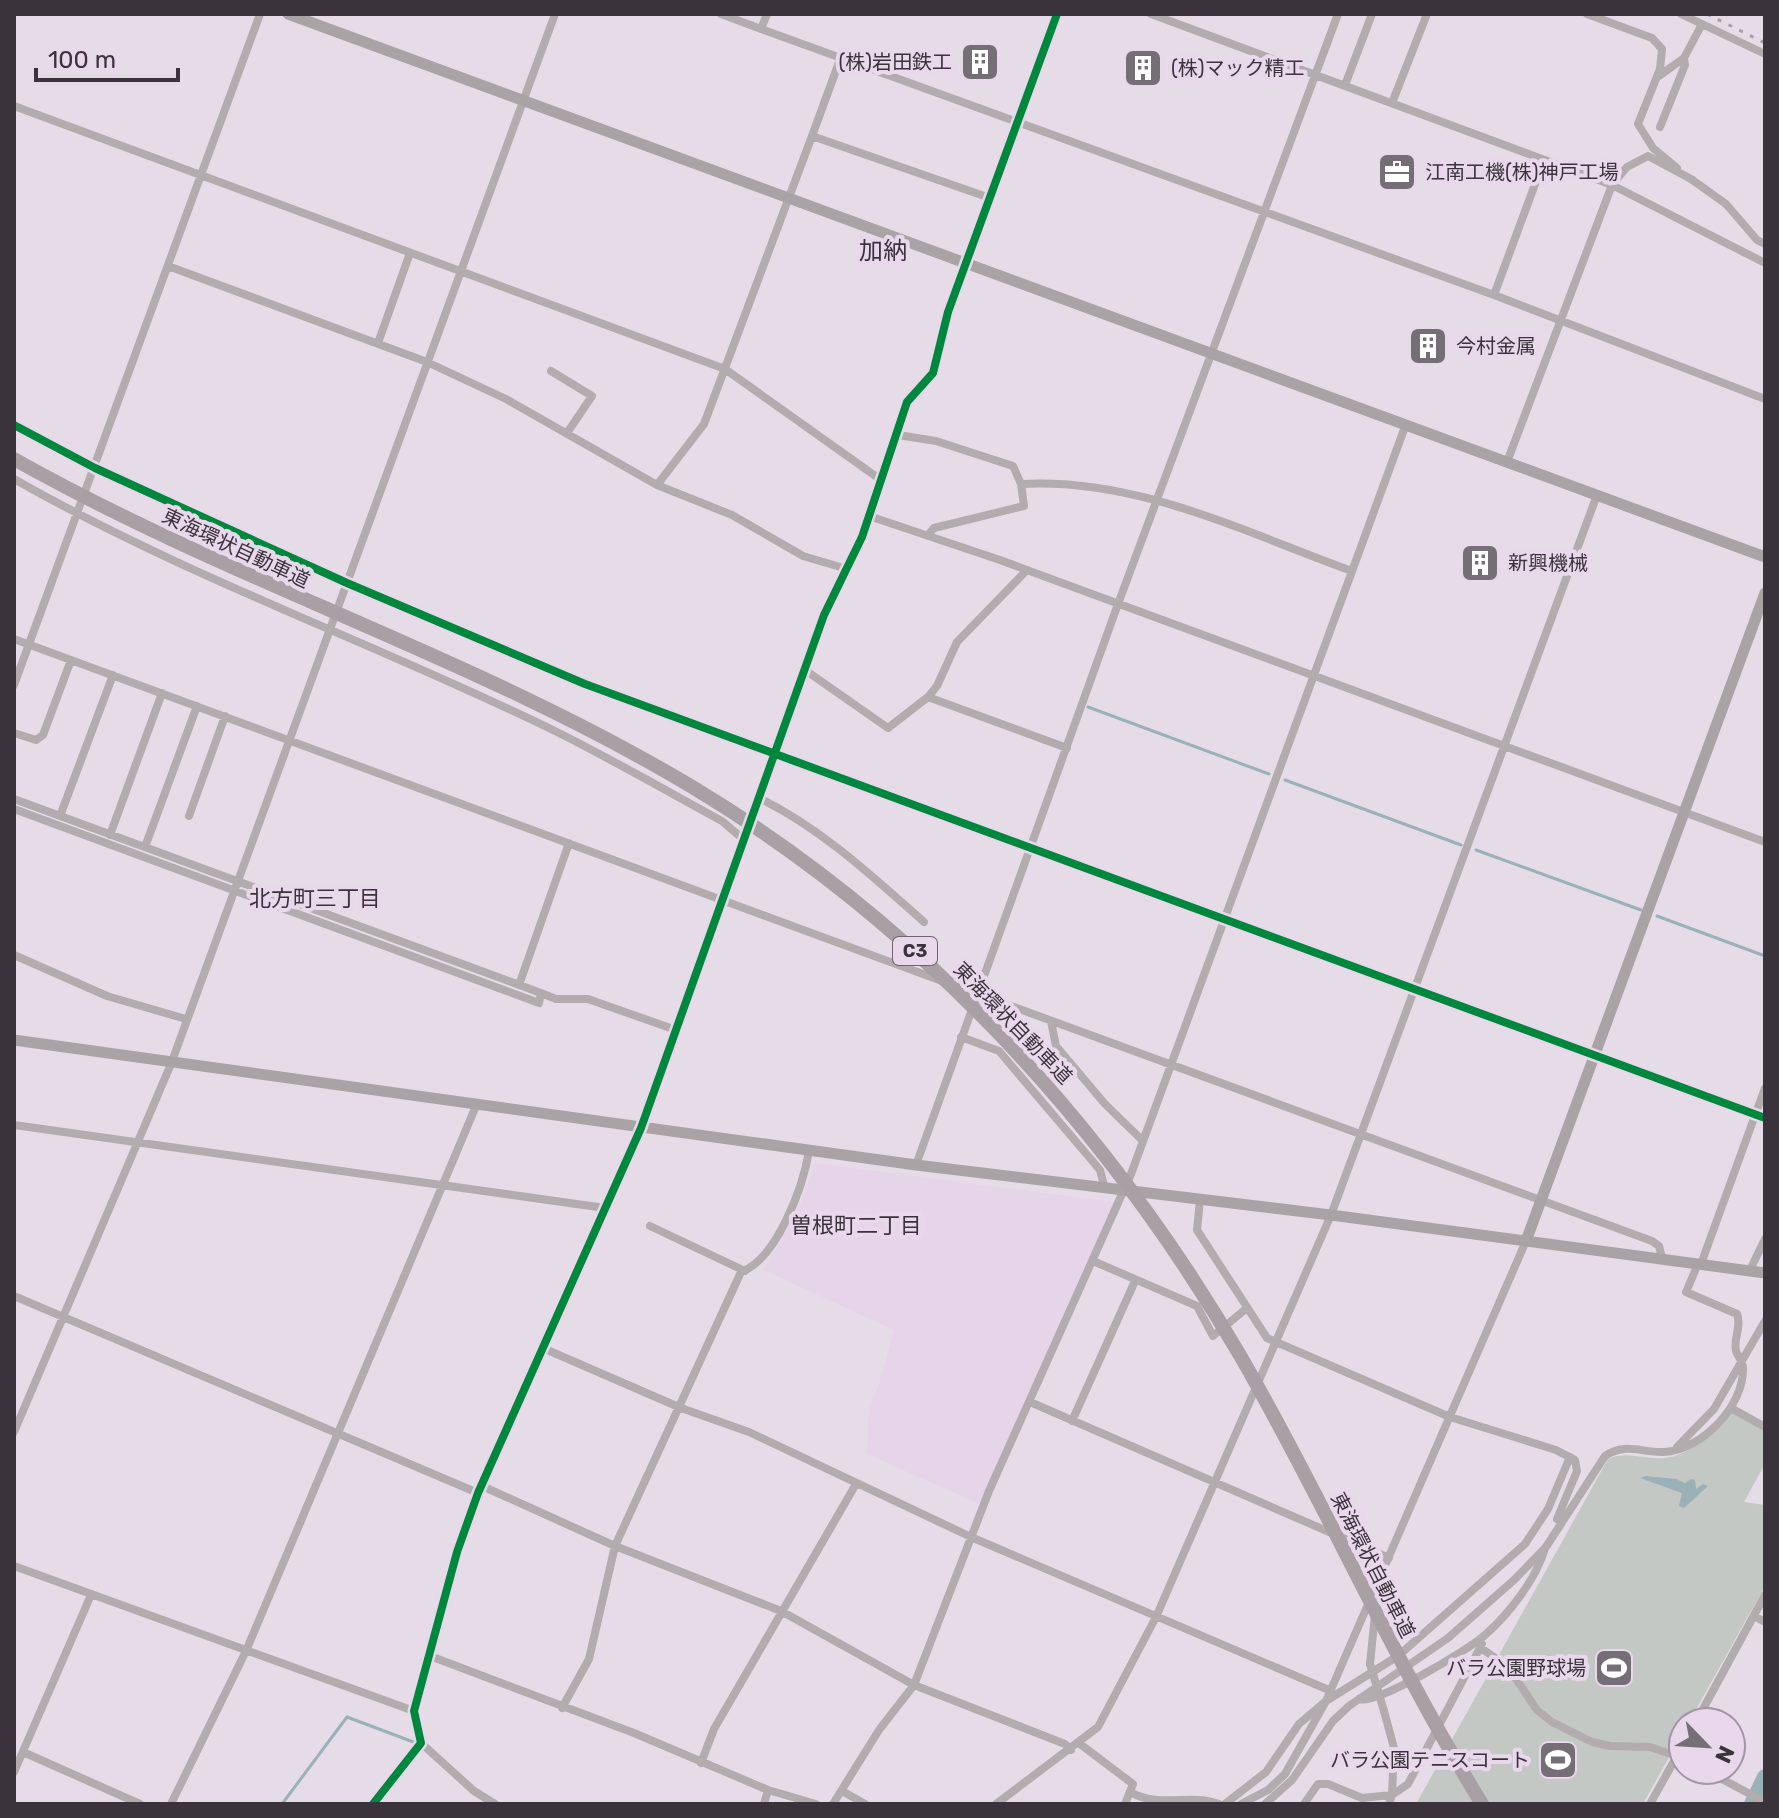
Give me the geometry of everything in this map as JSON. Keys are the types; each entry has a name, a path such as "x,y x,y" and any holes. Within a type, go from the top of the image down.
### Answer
{"highway":[{"name":"東海環状自動車道","path":"14,459 89,501 190,550 522,696 618,744 776,841 844,892 924,960 1017,1052 1084,1127 1194,1279 1243,1360 1408,1676 1482,1804"}],"street":[{"path":"14,685 260,14"},
{"path":"288,14 1765,557"},
{"path":"14,1432 171,1064 555,14"},
{"path":"721,14 1494,295 1765,399"},
{"path":"761,29 767,14"},
{"path":"495,1804 474,1791 421,1743 414,1711 457,1552 480,1490 641,1128 824,615 869,516 907,402 933,373 948,312 1057,14"},
{"path":"1151,14 1612,185 1765,263"},
{"path":"916,1165 1118,604 1338,14"},
{"path":"1345,85 1372,14"},
{"path":"1392,103 1427,14"},
{"path":"1587,14 1652,38 1662,49 1660,69 1638,124 1653,148 1726,204 1745,228 1765,244"},
{"path":"1681,14 1765,54"},
{"path":"1655,79 1684,58 1702,24"},
{"path":"657,485 704,424 841,57"},
{"path":"1660,127 1685,65 1684,58"},
{"path":"14,106 725,369 780,405 881,480"},
{"path":"812,136 990,198"},
{"path":"1507,462 1612,185 1627,167 1648,156 1693,180"},
{"path":"1494,295 1544,160"},
{"path":"378,343 410,253"},
{"path":"168,266 427,362 567,433 657,485 732,515 803,556 847,569"},
{"path":"551,371 592,396 567,433"},
{"path":"833,1804 879,1730 914,1685 971,1537 1124,1191 1406,424"},
{"path":"14,425 95,468 347,583 585,684 1765,1118"},
{"path":"898,435 936,441 1013,466 1021,484 1024,506 934,528 928,535"},
{"path":"14,481 77,515 557,732 722,821 744,840"},
{"path":"1021,484 1088,486 1131,492 1352,571"},
{"path":"996,1804 1080,1744 1108,1714 1156,1617 1331,1215 1597,495"},
{"path":"869,516 1118,604 1765,842"},
{"path":"805,670 888,728 928,697 937,686 957,642 1026,571"},
{"path":"1241,1804 1289,1777 1331,1691 1389,1558 1543,1200 1765,593"},
{"path":"14,639 1543,1200 1652,1241 1659,1246 1662,1258"},
{"path":"14,733 36,740 43,735 71,660"},
{"path":"60,816 113,675"},
{"path":"110,835 162,693"},
{"path":"928,697 1067,748"},
{"path":"145,847 197,706"},
{"path":"189,816 225,716"},
{"path":"759,798 785,811 862,867 924,922"},
{"path":"14,799 145,847 539,1003 541,993"},
{"path":"14,809 556,999 588,999 676,1030"},
{"path":"519,985 569,843"},
{"path":"14,955 107,996 186,1019"},
{"path":"1051,1021 1056,1046 1105,1104 1143,1141"},
{"path":"961,1037 999,1051 1100,1170 1105,1189"},
{"path":"14,1040 809,1151 1331,1215 1765,1273"},
{"path":"1359,1699 1376,1699 1415,1680 1484,1636 1534,1573 1553,1535 1605,1456 1614,1449 1667,1452 1695,1442 1731,1408 1743,1369 1737,1352 1740,1321 1737,1314 1686,1292 1700,1264 1765,1088"},
{"path":"171,1804 246,1651 476,1106"},
{"path":"14,1125 605,1208"},
{"path":"562,1708 589,1659 615,1546 681,1408 727,1300 745,1271 755,1267 789,1213 806,1173 809,1151"},
{"path":"1200,1200 1197,1230 1267,1338 1450,1417 1575,1460 1577,1471 1553,1535"},
{"path":"650,1226 745,1271"},
{"path":"1750,1270 1765,1239"},
{"path":"1093,1261 1197,1306 1213,1336 1247,1308"},
{"path":"1072,1421 1135,1281"},
{"path":"14,1296 339,1433 781,1611 914,1685 1065,1744 1071,1750"},
{"path":"1675,1449 1714,1409 1765,1321"},
{"path":"545,1349 681,1408 749,1432 971,1537 1331,1691"},
{"path":"1030,1402 1389,1558"},
{"path":"1731,1408 1765,1427"},
{"path":"1130,1792 1157,1802 1201,1798 1222,1804 1248,1790 1266,1772 1299,1724 1326,1701 1398,1656 1525,1544 1553,1498 1570,1457"},
{"path":"701,1763 714,1729 856,1484"},
{"path":"1265,1804 1333,1721 1359,1699 1448,1638 1514,1580 1546,1547"},
{"path":"14,1566 414,1711"},
{"path":"1378,1582 1370,1664 1394,1748 1391,1800"},
{"path":"14,1772 91,1595"},
{"path":"1705,1706 1765,1595"},
{"path":"1754,1616 1765,1622"},
{"path":"1304,1804 1318,1784 1328,1784 1362,1798 1391,1800 1408,1784 1481,1648 1484,1636"},
{"path":"1481,1648 1508,1667 1537,1710 1552,1722 1578,1736 1610,1746 1650,1747 1667,1753"},
{"path":"430,1656 634,1733 768,1790 816,1804"},
{"path":"373,1804 421,1743"},
{"path":"1080,1744 1133,1784 1125,1804"},
{"path":"23,1752 140,1804"},
{"path":"1650,1804 1667,1777"},
{"path":"1733,1786 1765,1802"},
{"path":"764,1804 768,1790"},
{"path":"842,1791 865,1804"}],"shaded area":[{"path":"815,1163 1114,1202 979,1504 867,1454 869,1405 878,1387 894,1330 763,1270 796,1216"},
{"path":"1732,1412 1765,1431 1765,1464 1744,1502 1765,1505 1765,1586 1698,1706 1667,1706 1667,1761 1643,1804 1416,1804 1608,1459 1622,1455 1664,1458 1684,1452 1701,1441"}],"water":[{"path":"1646,1476 1685,1483 1695,1480 1696,1489 1703,1484 1708,1486 1684,1508 1679,1506 1682,1493 1640,1478"}],"waterway":[{"path":"1088,707 1269,774"},
{"path":"1285,780 1461,845"},
{"path":"1476,850 1641,910"},
{"path":"1657,916 1765,956"},
{"path":"282,1804 347,1717 416,1743"},
{"path":"1752,1804 1765,1777"}],"railway":[{"path":"1707,14 1765,43"}],"cycle path":[{"path":"373,1804 421,1743 414,1711 457,1552 478,1493 641,1128 824,615 862,537 907,402 933,373 948,312 1057,14"},
{"path":"14,425 95,468 347,583 585,684 1765,1118"}],"place":[{"name":"(株)岩田鉄工","path":"980,62"},
{"name":"(株)マック精工","path":"1143,68"},
{"name":"江南工機(株)神戸工場","path":"1397,172"},
{"name":"今村金属","path":"1428,346"},
{"name":"新興機械","path":"1480,563"},
{"name":"バラ公園野球場","path":"1614,1668"},
{"name":"バラ公園テニスコート","path":"1558,1760"}],"district":[{"name":"加納","path":"883,251"},
{"name":"北方町三丁目","path":"315,898"},
{"name":"曽根町二丁目","path":"856,1225"}]}
